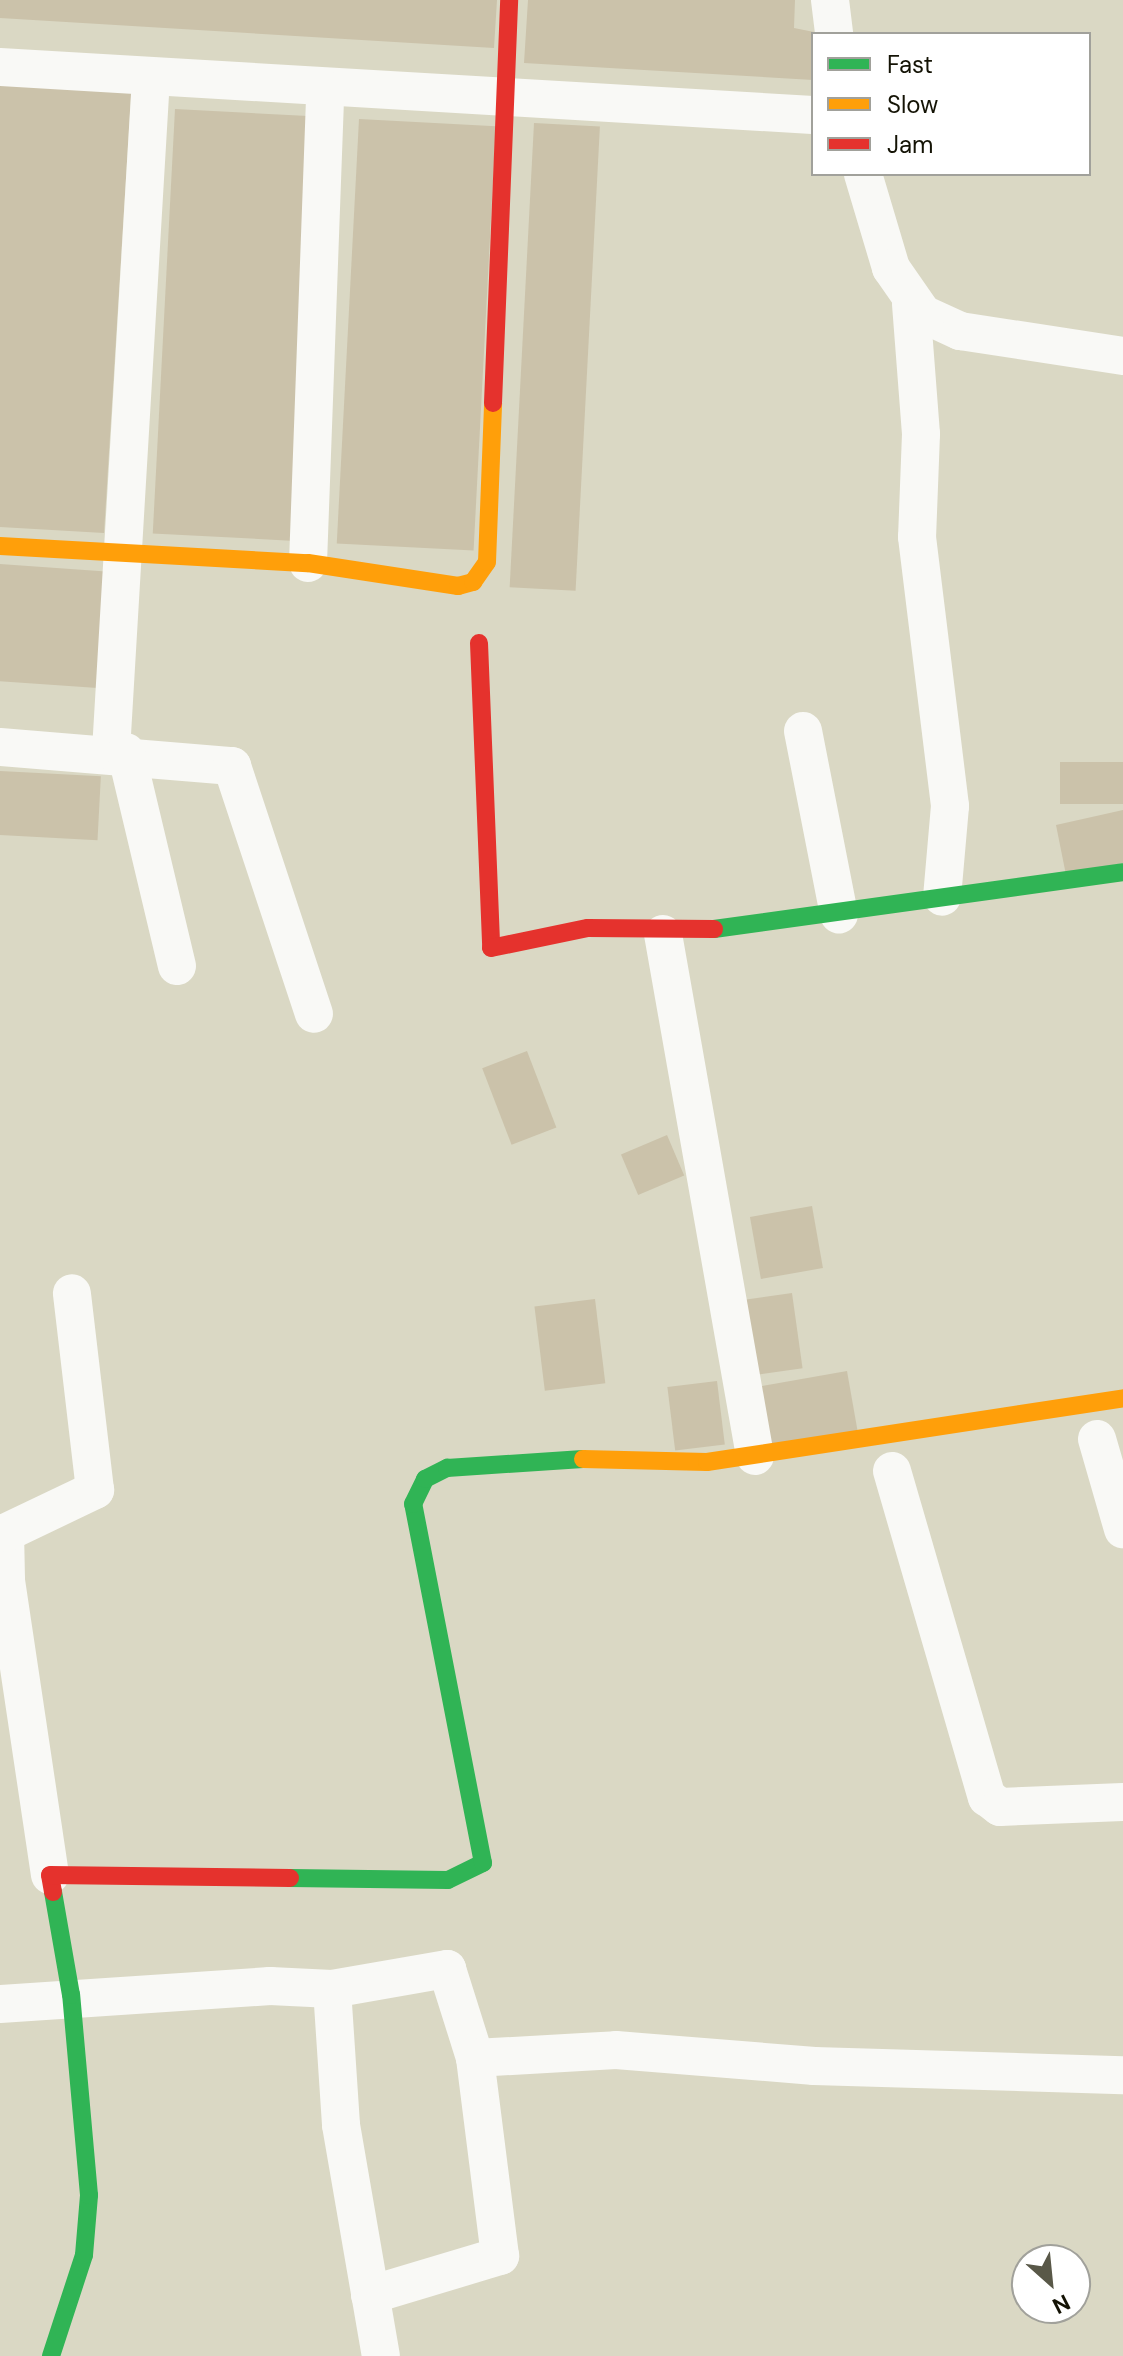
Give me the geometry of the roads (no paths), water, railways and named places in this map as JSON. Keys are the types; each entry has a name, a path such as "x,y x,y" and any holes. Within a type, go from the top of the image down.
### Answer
{"street":[{"path":"0,546 308,563 458,586 473,582 487,562 509,0"},
{"path":"830,0 834,32"},
{"path":"0,67 325,89 811,115"},
{"path":"151,77 124,551 119,752 177,966"},
{"path":"308,563 325,89"},
{"path":"864,176 891,268 911,304 921,434 917,537 949,790 942,897"},
{"path":"911,304 960,331 1123,356"},
{"path":"479,643 491,948 588,928 663,934 839,914 1123,872"},
{"path":"803,731 839,914"},
{"path":"0,747 119,752 232,766 314,1014"},
{"path":"663,934 755,1456"},
{"path":"51,2356 89,2223 71,1995 3,1563 10,1526 95,1490 72,1293"},
{"path":"50,1875 471,1875 484,1853 413,1504 418,1487 447,1468 755,1456 1123,1398"},
{"path":"1097,1439 1123,1529"},
{"path":"892,1471 987,1797 1000,1807 1123,1802"},
{"path":"0,2004 71,1995 332,1989 447,1969 475,2058 498,2259 370,2295"},
{"path":"332,1989 341,2125 381,2356"},
{"path":"475,2058 616,2050 814,2066 1123,2075"}]}
